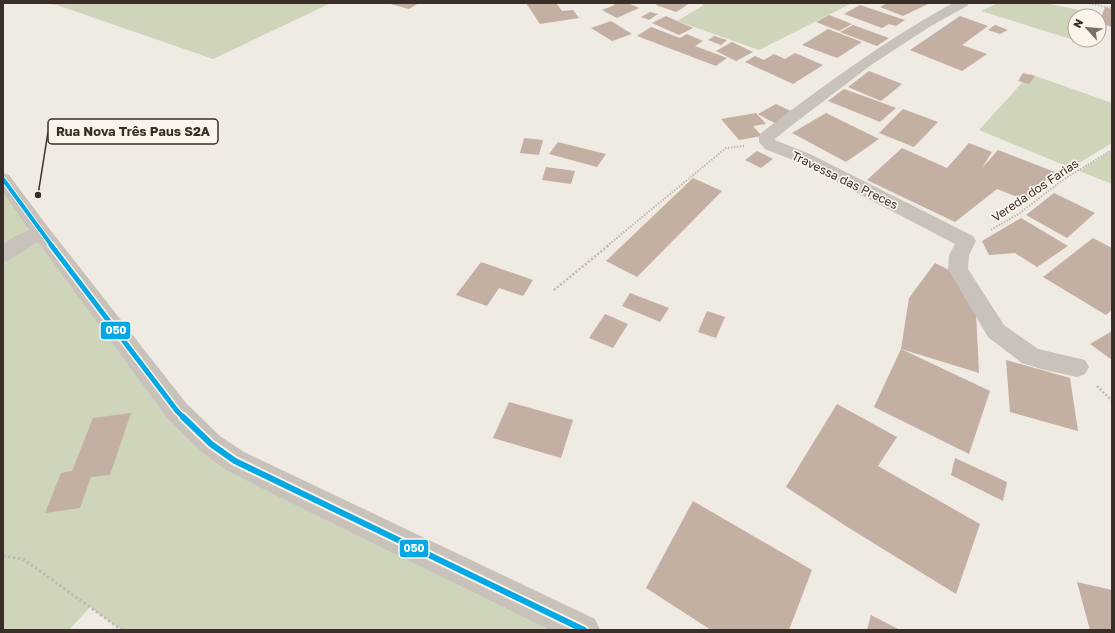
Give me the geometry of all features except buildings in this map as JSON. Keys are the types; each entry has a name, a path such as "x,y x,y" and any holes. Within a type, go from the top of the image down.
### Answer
{"street":[{"path":"771,145 767,142 767,137 866,62 926,23 963,3"},
{"name":"Travessa das Preces","path":"771,145 804,158 966,241"},
{"path":"3,179 41,232 177,411 211,444 235,461 291,489 584,630"},
{"path":"3,255 19,243 41,232"},
{"path":"966,241 960,255 958,269 996,331 1030,356 1041,360 1077,367"}],"path":[{"path":"1086,3 1112,8"},
{"path":"554,290 726,148 771,145"},
{"name":"Vereda dos Farias","path":"966,241 983,234 1020,213 1064,179 1112,150"},
{"path":"3,556 23,559 122,630"}],"green space":[{"path":"43,3 331,3 213,59 57,5"},
{"path":"699,3 852,3 759,50 677,21 704,5"},
{"path":"998,3 1045,3 1070,8 1067,8 1067,38 981,11"},
{"path":"1030,74 1112,103 1112,143 1071,168 979,130"},
{"path":"1112,150 1112,184 1079,171"},
{"path":"3,179 211,444 553,630 122,630 90,607 69,630 3,630"}],"transit line":[{"name":"050","path":"3,179 41,232 177,411 211,444 235,461 291,489 584,630"}],"place":[{"name":"Rua Nova Três Paus S2A","path":"38,195"}]}
